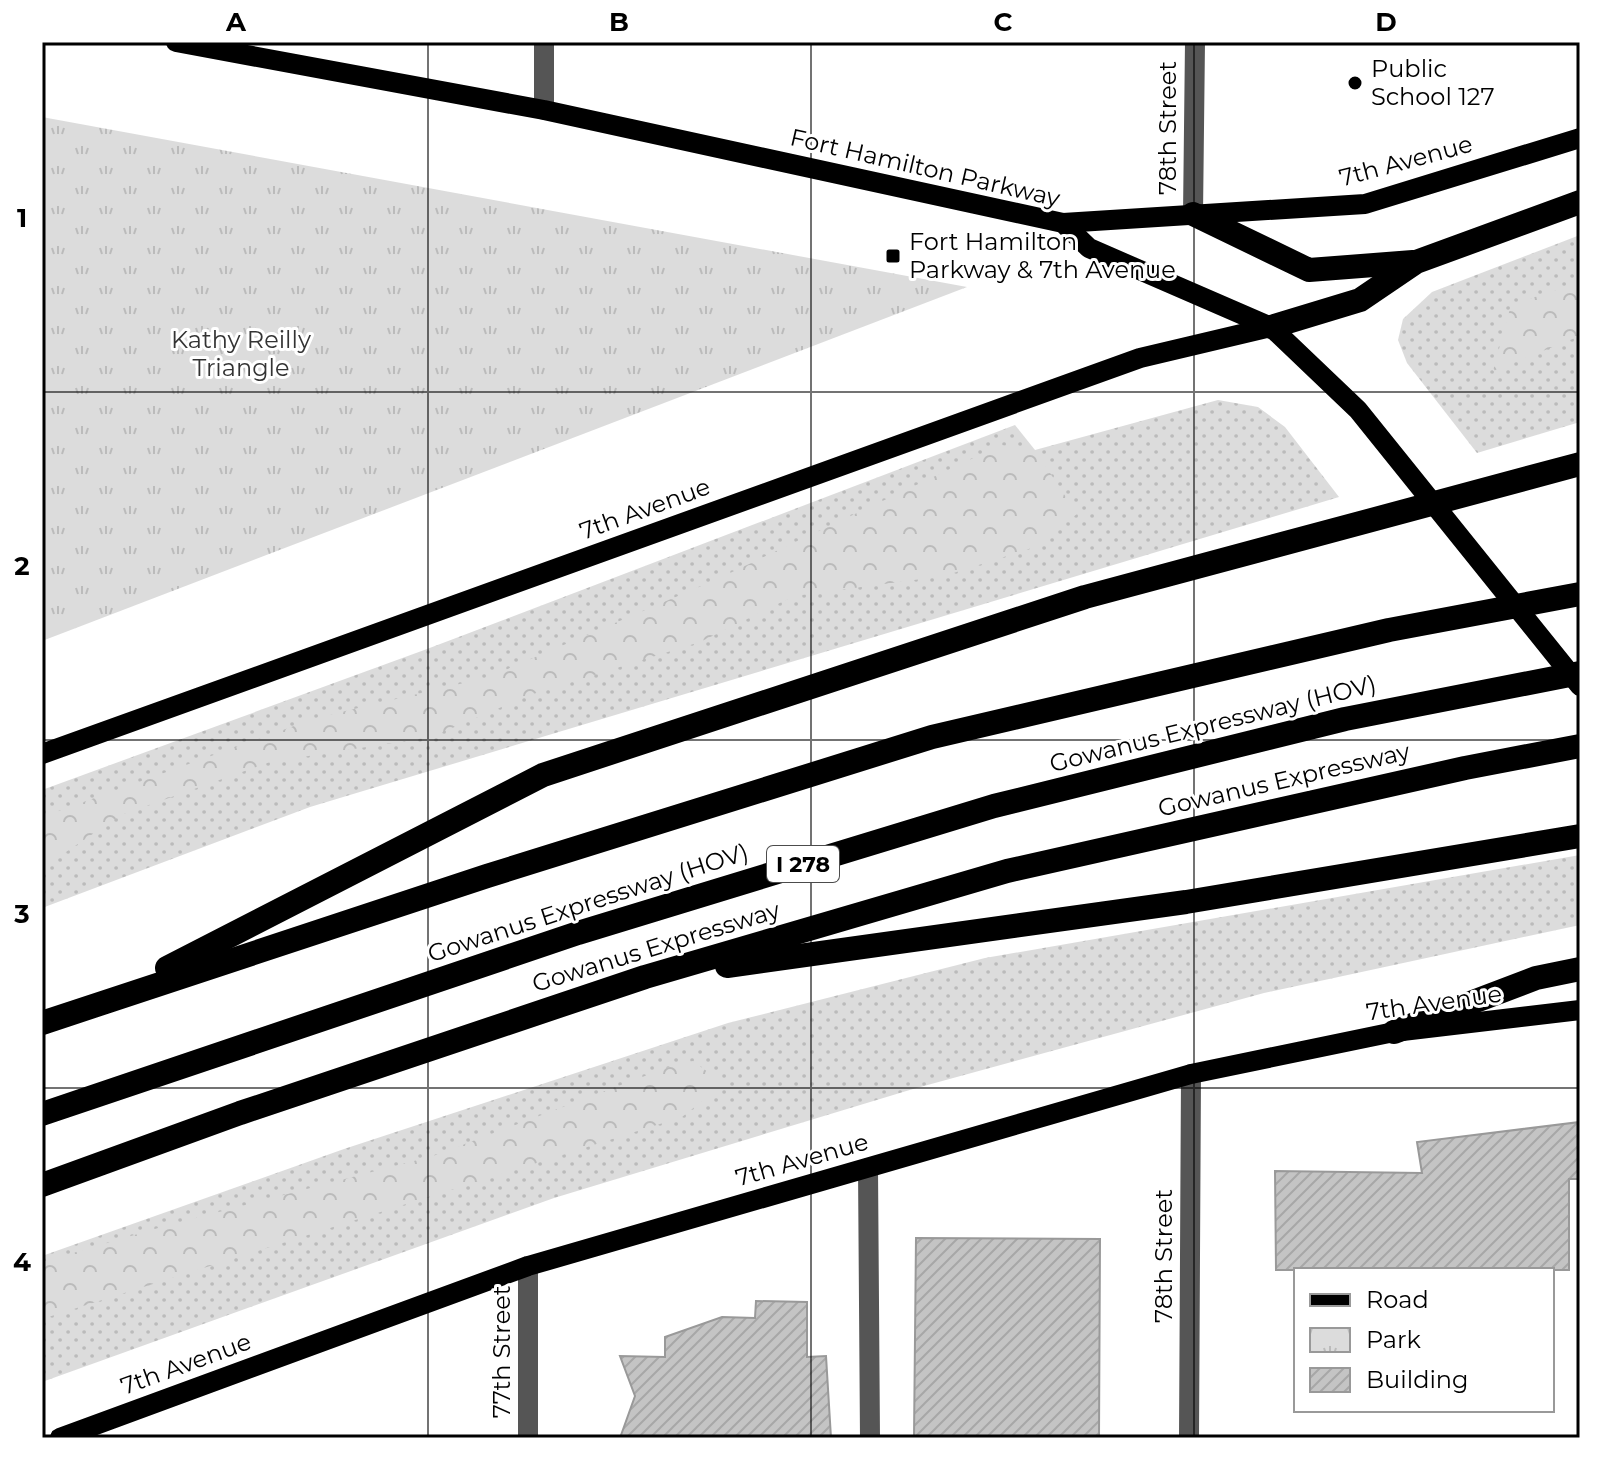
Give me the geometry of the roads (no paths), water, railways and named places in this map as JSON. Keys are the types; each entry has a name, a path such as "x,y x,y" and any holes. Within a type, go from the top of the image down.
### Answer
{"highway":[{"path":"1271,327 1360,300 1416,262 1580,202"},
{"path":"1193,214 1309,270 1416,262"},
{"path":"103,1001 543,775 1085,597 1580,464"},
{"path":"42,1023 487,876 932,737 1389,630 1580,594"},
{"name":"Gowanus Expressway (HOV)","path":"42,1114 578,933 994,806 1345,719 1580,673"},
{"name":"Gowanus Expressway","path":"42,1185 255,1107 645,977 1007,871 1465,768 1580,746"},
{"path":"645,977 1186,902 1580,836"},
{"path":"1394,1032 1536,978 1580,969"}],"main road":[{"name":"Fort Hamilton Parkway","path":"176,42 544,110 1063,223 1089,248 1271,327 1358,410 1580,686"},
{"name":"7th Avenue","path":"1063,223 1365,204 1580,138"},
{"name":"7th Avenue","path":"42,754 1140,358 1271,327"},
{"name":"7th Avenue","path":"60,1438 528,1266 1191,1074 1394,1032 1580,1010"}],"street":[{"path":"544,42 544,110"},
{"name":"78th Street","path":"1193,214 1195,42"},
{"name":"78th Street","path":"1189,1438 1191,1074"},
{"path":"868,1168 870,1438"},
{"name":"77th Street","path":"528,1266 528,1438"}],"place":[{"name":"Public School 127","path":"1355,83"},
{"name":"Fort Hamilton Parkway & 7th Avenue","path":"893,256"}],"park label":[{"name":"Kathy Reilly Triangle","path":"241,354"}]}
